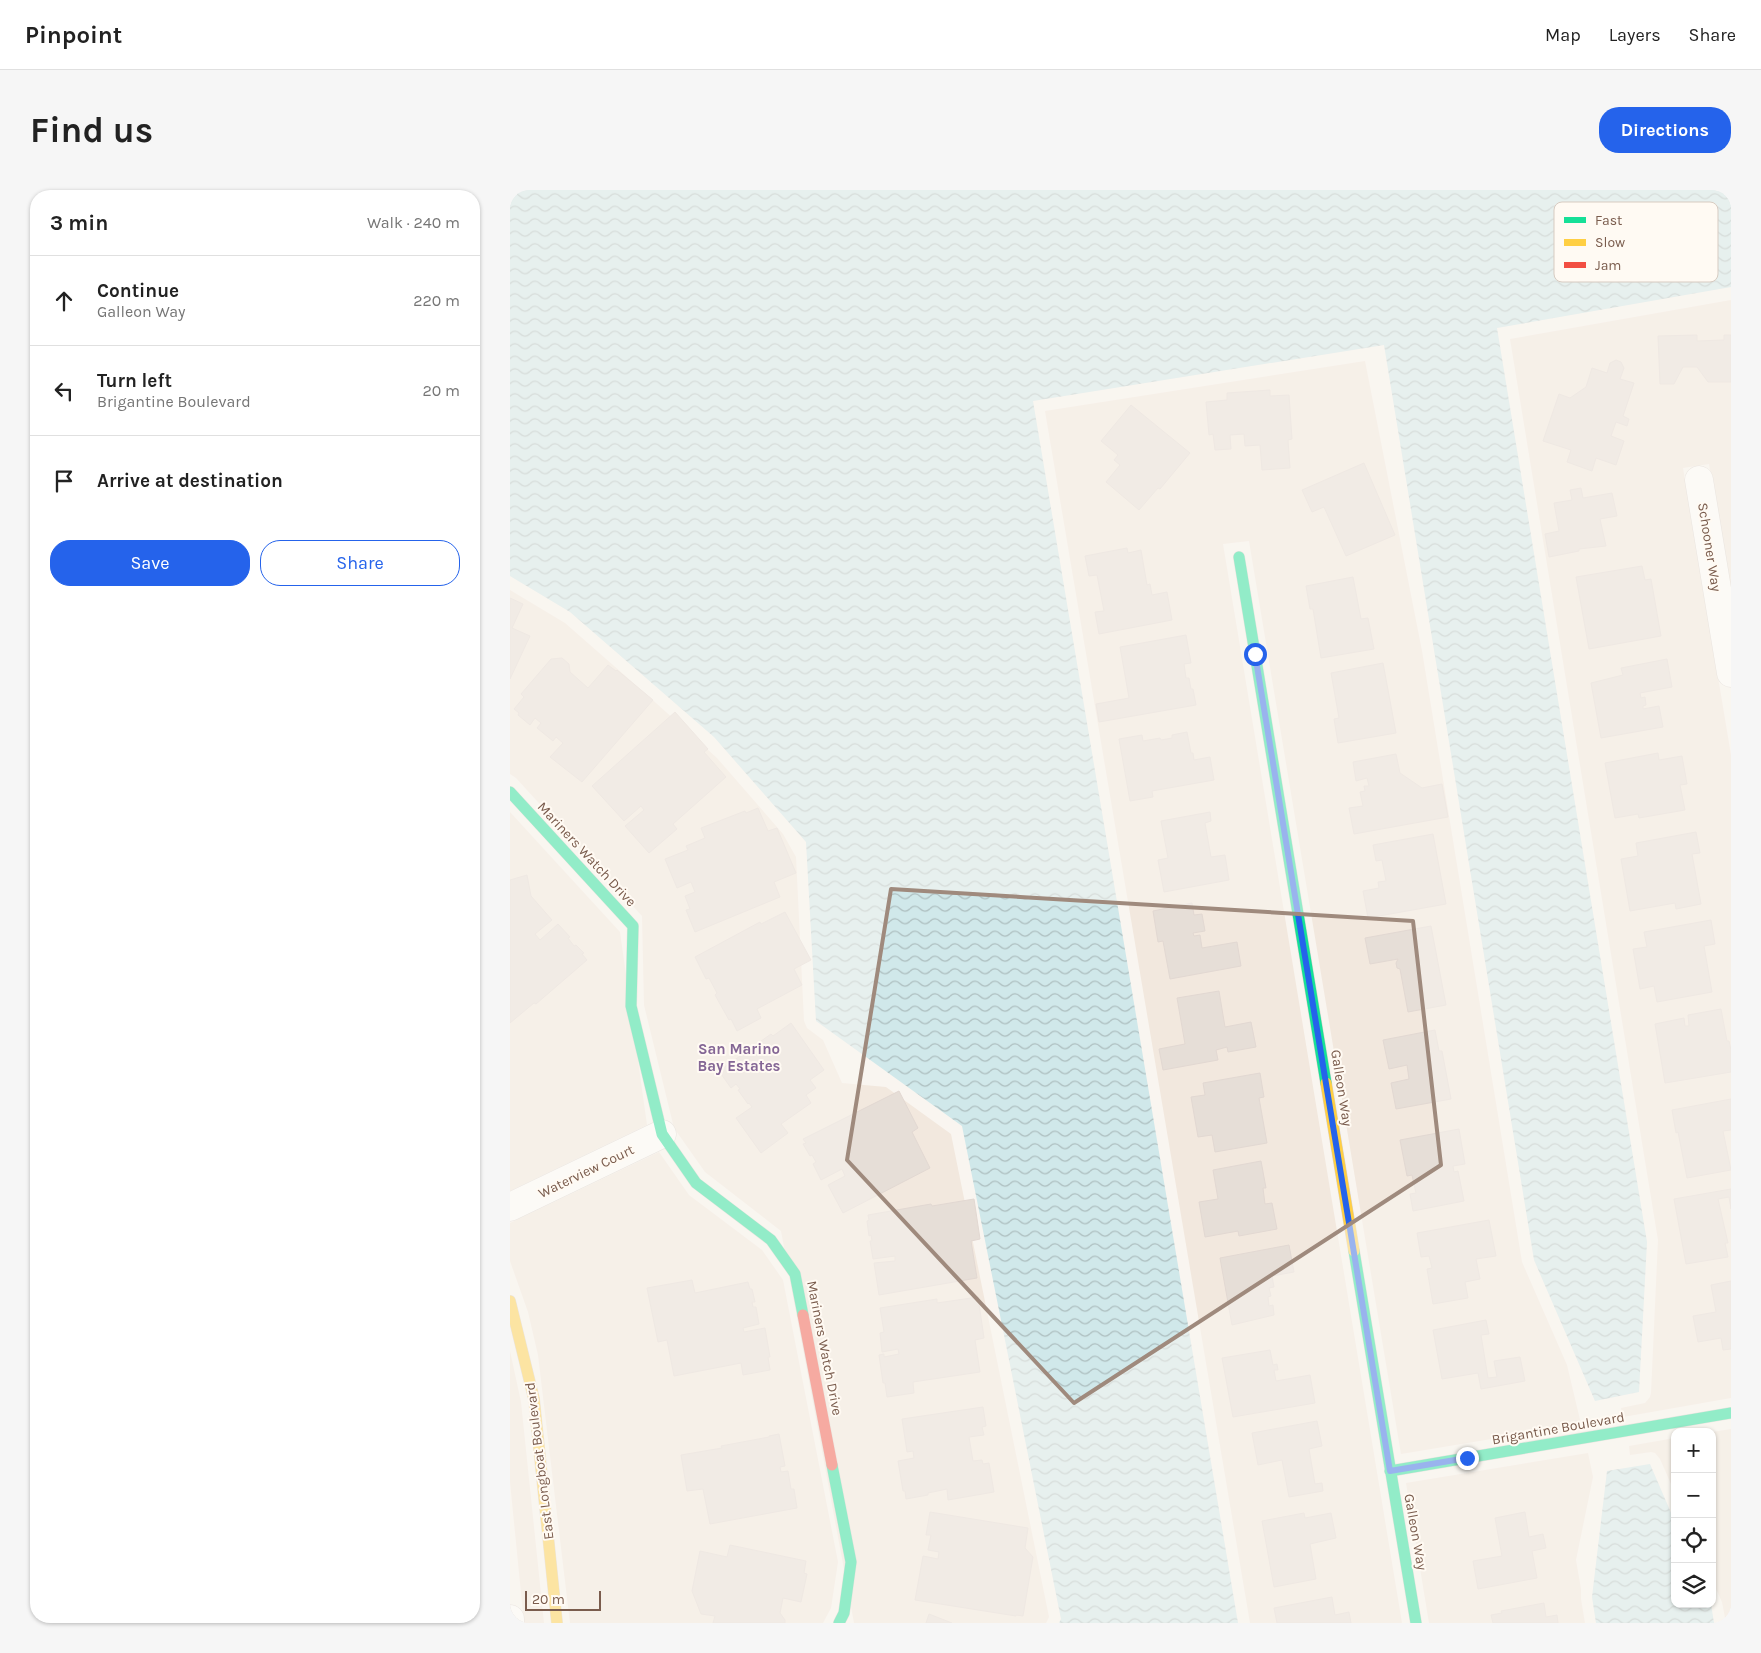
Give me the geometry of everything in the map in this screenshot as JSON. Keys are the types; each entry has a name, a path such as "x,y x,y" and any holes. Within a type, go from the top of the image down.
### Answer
{"street":[{"name":"Schooner Way","path":"1699,480 1731,673"},
{"name":"Galleon Way","path":"1239,557 1416,1623"},
{"name":"Mariners Watch Drive","path":"510,792 633,926 631,1006 662,1134 696,1182 771,1240 795,1274 851,1562 844,1613 839,1623"},
{"name":"Waterview Court","path":"510,1207 662,1134"},
{"name":"East Longboat Boulevard","path":"510,1301 534,1399 558,1623"},
{"name":"Brigantine Boulevard","path":"1390,1471 1731,1413"}],"highlighted area":[{"path":"891,889 1413,921 1441,1165 1074,1403 847,1160"}],"shaded area":[{"path":"1731,300 1731,594 1709,464 1683,468 1731,755 1731,1398 1623,1417 1621,1408 1645,1403 1651,1393 1658,1240 1510,339"},
{"path":"1365,361 1422,651 1522,1262 1567,1365 1581,1424 1401,1454 1249,541 1223,544 1402,1623 1250,1623 1045,411"},
{"path":"510,590 565,623 646,694 717,758 783,834 796,857 804,1021 807,1028 823,1040 842,1083 886,1087 951,1134 1049,1617 1046,1623 854,1623 781,1231 705,1172 674,1128 644,1005 642,916 516,778 510,774"},
{"path":"510,812 620,932 647,1125 510,1191"},
{"path":"659,1152 689,1195 762,1250 783,1280 838,1562 831,1608 823,1623 570,1623 538,1355 528,1312 510,1261 510,1223"},
{"path":"510,1351 521,1402 544,1623 524,1623 510,1482"},
{"path":"1731,1429 1731,1623 1726,1623 1722,1602 1716,1589 1716,1431"},
{"path":"1671,1439 1671,1484 1660,1459 1655,1453 1630,1455 1629,1446"},
{"path":"1588,1453 1593,1477 1576,1560 1585,1623 1429,1623 1406,1483"}],"water":[{"path":"510,190 1731,190 1731,287 1497,328 1647,1242 1639,1392 1595,1401 1534,1260 1384,345 1033,401 1238,1623 1059,1623 1061,1619 962,1126 816,1021 806,842 714,737 570,612 510,576"},
{"path":"1650,1464 1671,1513 1671,1608 1712,1608 1714,1623 1596,1623 1592,1597 1607,1471"}],"building":[{"path":"1697,335 1697,341 1724,340 1724,335 1731,335 1731,382 1708,382 1697,367 1683,367 1674,384 1660,384 1658,336"},
{"path":"1616,360 1621,362 1624,368 1620,379 1634,383 1623,416 1629,419 1627,426 1616,422 1611,436 1624,441 1616,465 1596,458 1592,471 1567,462 1571,450 1543,441 1559,394 1570,398 1586,387 1592,368 1607,373 1610,363"},
{"path":"1270,390 1270,396 1289,395 1292,439 1288,440 1290,468 1262,470 1260,445 1245,446 1244,434 1230,435 1231,449 1215,450 1213,434 1209,435 1206,402 1227,400 1227,393"},
{"path":"1131,405 1190,453 1160,489 1158,488 1139,510 1106,482 1120,465 1114,460 1118,455 1101,441"},
{"path":"1364,463 1395,535 1346,556 1324,507 1312,512 1302,490"},
{"path":"1581,488 1583,498 1612,493 1617,516 1600,519 1606,546 1579,549 1579,551 1549,557 1545,534 1559,531 1554,503 1572,500 1570,490"},
{"path":"1127,548 1128,553 1141,550 1147,585 1150,584 1152,595 1167,592 1172,620 1099,634 1095,612 1104,611 1097,575 1089,576 1085,556"},
{"path":"1642,566 1645,580 1651,579 1661,636 1589,649 1576,577"},
{"path":"1353,577 1361,619 1368,618 1374,649 1321,658 1313,609 1310,609 1306,586"},
{"path":"510,598 523,604 512,628 530,636 510,679"},
{"path":"1186,635 1191,663 1184,664 1186,678 1189,678 1196,705 1099,722 1096,704 1129,698 1120,647"},
{"path":"562,658 569,664 570,672 588,688 608,665 617,670 653,700 582,782 550,757 563,743 556,737 553,741 537,728 541,723 535,718 530,725 514,709 524,697 521,694 551,659"},
{"path":"1667,659 1672,687 1640,693 1641,698 1645,697 1646,705 1643,706 1643,709 1659,706 1663,727 1601,738 1591,683 1623,675 1621,668"},
{"path":"1383,663 1396,733 1338,743 1334,719 1339,718 1331,673"},
{"path":"675,712 708,749 704,752 726,777 673,824 677,829 649,853 625,826 644,810 641,806 624,821 592,786"},
{"path":"1187,732 1194,760 1210,757 1214,780 1152,791 1153,797 1130,801 1119,739 1142,735 1143,741 1160,738 1161,740 1172,738 1172,735"},
{"path":"1658,753 1659,760 1682,756 1687,784 1680,785 1685,810 1639,818 1638,814 1615,818 1605,763"},
{"path":"1396,754 1400,773 1422,788 1442,784 1448,817 1354,834 1349,808 1363,806 1360,792 1365,791 1364,786 1369,786 1367,778 1356,781 1353,762"},
{"path":"758,808 768,831 777,828 796,873 774,882 780,897 695,932 686,910 690,909 685,896 695,892 691,882 677,888 665,859 688,850 686,846 705,838 701,828"},
{"path":"1210,812 1211,821 1205,823 1211,857 1225,855 1229,880 1164,892 1158,860 1168,858 1161,821"},
{"path":"1696,832 1700,853 1692,854 1701,904 1676,909 1675,903 1630,911 1621,859 1638,856 1636,843"},
{"path":"1433,834 1446,904 1368,918 1363,891 1379,888 1378,882 1386,881 1382,860 1376,861 1373,845"},
{"path":"527,875 531,896 552,920 535,934 540,940 558,924 570,937 568,938 574,946 576,945 584,953 582,954 587,960 536,1004 534,1003 510,1023 510,880"},
{"path":"1192,903 1194,915 1202,914 1205,931 1193,933 1194,936 1200,935 1202,948 1237,942 1241,966 1170,979 1163,941 1158,942 1153,911"},
{"path":"785,912 811,960 794,969 802,985 757,1009 761,1018 737,1031 715,995 717,993 709,978 706,979 695,957 760,922 761,924"},
{"path":"1711,920 1715,944 1704,946 1712,992 1657,1002 1654,986 1640,989 1633,949 1647,947 1644,932"},
{"path":"1431,926 1446,1005 1408,1012 1400,969 1397,968 1396,963 1398,959 1370,964 1365,938"},
{"path":"1219,991 1225,1027 1251,1022 1256,1047 1228,1052 1227,1047 1216,1050 1218,1060 1163,1070 1159,1049 1185,1044 1177,998"},
{"path":"1721,1009 1727,1041 1729,1041 1731,1050 1731,1072 1665,1083 1655,1024 1684,1018 1685,1026 1689,1026 1688,1015"},
{"path":"791,1023 824,1070 810,1080 816,1088 806,1095 811,1103 781,1124 788,1133 761,1153 736,1118 752,1107 738,1090 740,1089 736,1084 731,1088 719,1071 771,1034 773,1036"},
{"path":"1435,1030 1439,1051 1442,1051 1451,1099 1396,1109 1391,1083 1409,1079 1407,1065 1389,1069 1383,1040"},
{"path":"1260,1073 1264,1097 1259,1098 1267,1143 1215,1152 1212,1135 1198,1137 1191,1097 1205,1095 1203,1083"},
{"path":"899,1091 918,1128 912,1132 930,1168 843,1213 828,1185 845,1176 842,1169 821,1180 813,1164 816,1162 803,1144 806,1143 803,1139"},
{"path":"1731,1099 1731,1130 1723,1131 1731,1170 1687,1178 1672,1110"},
{"path":"1459,1129 1465,1164 1453,1166 1454,1172 1458,1171 1464,1201 1413,1211 1410,1194 1416,1193 1412,1175 1407,1176 1400,1140"},
{"path":"1261,1161 1266,1188 1263,1188 1265,1204 1272,1203 1277,1229 1239,1236 1238,1231 1205,1237 1199,1202 1218,1199 1213,1170"},
{"path":"1731,1189 1731,1209 1729,1197 1718,1199 1728,1243 1725,1243 1728,1257 1686,1264 1674,1199"},
{"path":"974,1199 980,1239 971,1241 977,1278 879,1295 874,1263 895,1261 895,1256 873,1259 870,1241 872,1241 871,1235 869,1236 867,1221 869,1220 868,1215"},
{"path":"1489,1220 1496,1256 1476,1259 1480,1279 1465,1282 1468,1298 1433,1304 1427,1269 1432,1268 1429,1256 1421,1257 1417,1233"},
{"path":"1289,1245 1294,1272 1272,1276 1274,1287 1269,1288 1271,1296 1268,1297 1269,1306 1273,1305 1274,1315 1232,1325 1220,1258"},
{"path":"692,1280 695,1293 748,1282 750,1289 752,1289 755,1302 752,1302 753,1307 756,1307 759,1324 743,1328 744,1332 765,1328 770,1357 768,1357 770,1370 743,1375 741,1363 674,1376 667,1340 658,1342 647,1288"},
{"path":"1731,1281 1731,1349 1723,1350 1721,1338 1698,1342 1693,1316 1716,1312 1711,1285"},
{"path":"978,1297 984,1338 975,1340 980,1372 913,1382 914,1393 887,1397 879,1355 884,1354 884,1357 899,1354 898,1349 882,1352 880,1333 884,1332 880,1308 937,1299 937,1303"},
{"path":"1486,1320 1489,1334 1481,1335 1488,1378 1497,1377 1494,1361 1520,1357 1525,1381 1481,1389 1478,1373 1442,1379 1433,1330"},
{"path":"1270,1350 1273,1365 1277,1364 1278,1370 1274,1370 1276,1381 1310,1375 1315,1403 1233,1417 1222,1358"},
{"path":"983,1407 986,1426 982,1427 984,1435 969,1437 973,1461 982,1460 983,1464 989,1463 994,1492 948,1500 947,1489 906,1499 898,1461 914,1458 913,1451 907,1452 902,1419"},
{"path":"1317,1421 1322,1446 1309,1449 1315,1484 1322,1483 1323,1491 1289,1497 1282,1460 1258,1465 1252,1433"},
{"path":"779,1434 785,1466 780,1467 781,1472 788,1471 791,1489 794,1489 797,1508 710,1524 703,1489 687,1491 681,1455 722,1448 721,1446"},
{"path":"930,1512 1028,1528 1025,1548 1033,1557 1023,1616 915,1600 923,1556 938,1559 939,1552 928,1550 931,1535 926,1535"},
{"path":"1525,1512 1529,1537 1543,1534 1546,1548 1532,1551 1537,1578 1478,1589 1473,1561 1502,1556 1495,1518"},
{"path":"1304,1513 1305,1518 1331,1513 1336,1538 1310,1544 1316,1579 1274,1587 1262,1521"},
{"path":"730,1545 806,1561 804,1573 807,1574 801,1602 783,1598 780,1613 785,1623 713,1623 715,1616 701,1614 692,1591 700,1551 727,1557"},
{"path":"1332,1597 1335,1615 1349,1612 1351,1623 1277,1623 1274,1608"},
{"path":"1544,1603 1546,1617 1557,1615 1558,1623 1493,1623 1491,1615 1502,1613 1501,1611"},
{"path":"929,1614 952,1623 926,1623"}],"traffic: fast":[{"path":"1239,557 1326,1083"},
{"path":"510,792 633,926 631,1006 662,1134 696,1183 771,1240 795,1274 803,1315"},
{"path":"1354,1251 1416,1623"},
{"path":"1390,1471 1731,1413"},
{"path":"832,1465 851,1562 844,1613 839,1623"}],"traffic: slow":[{"path":"1326,1083 1354,1251"},
{"path":"510,1301 534,1399 557,1623"}],"traffic: jam":[{"path":"803,1315 832,1465"}],"district":[{"name":"San Marino Bay Estates","path":"739,1058"}],"route":[{"path":"1255,654 1390,1471 1467,1458"}]}
